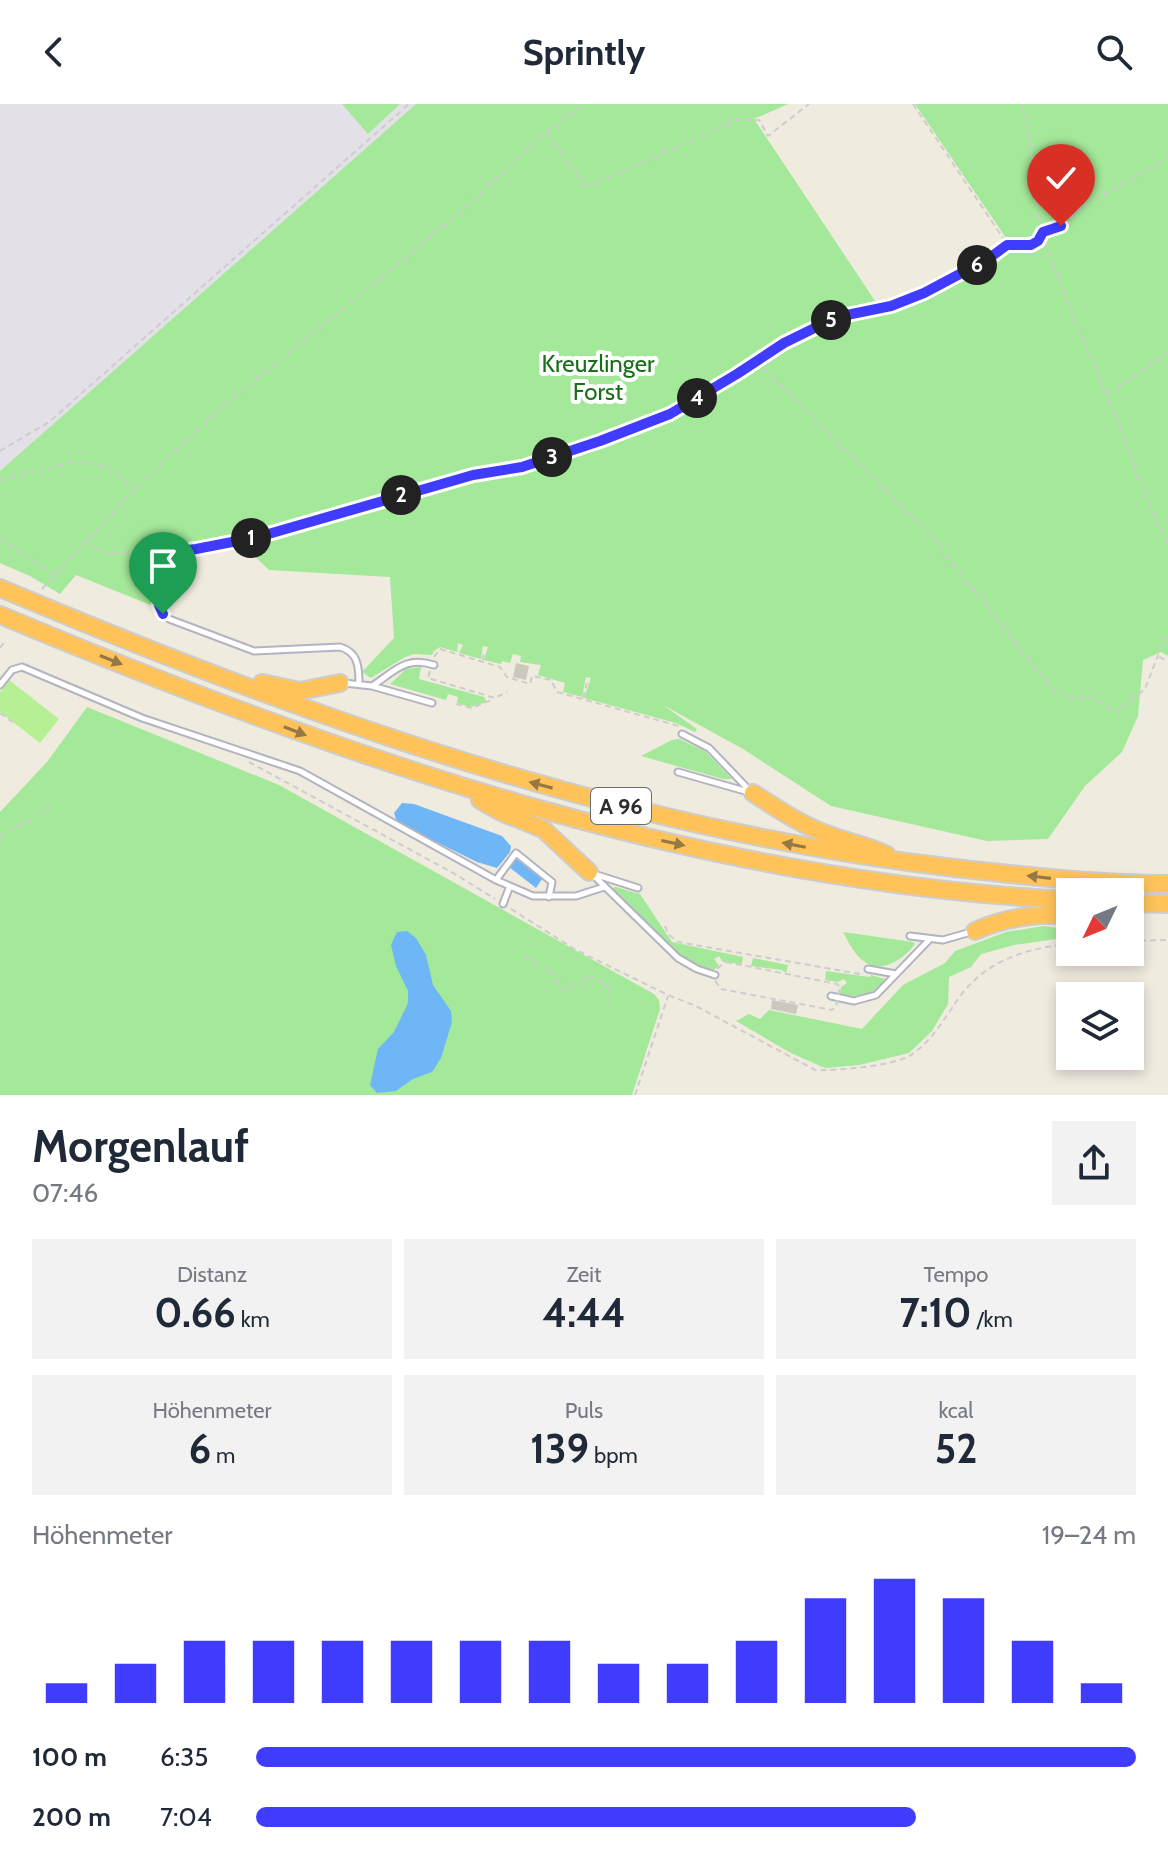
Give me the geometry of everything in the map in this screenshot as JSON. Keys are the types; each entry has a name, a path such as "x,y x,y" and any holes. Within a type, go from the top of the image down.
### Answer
{"highway":[{"name":"A 96","path":"0,588 211,675 350,725 533,783 725,831 899,861 1053,879 1168,884"},
{"name":"A 96","path":"0,615 317,740 462,788 658,840 798,869 938,889 1056,899"},
{"path":"211,675 229,670 276,687 300,691 340,683"},
{"path":"462,788 501,812 543,829 589,872"},
{"path":"753,793 810,827 842,840 867,845 899,861"},
{"path":"1144,905 1168,904"},
{"path":"975,931 1003,920 1056,915"}],"lane":[{"path":"157,554 159,605 169,619 254,651 349,649 355,655 359,683"},
{"path":"372,686 406,663 420,661 433,665"},
{"path":"0,685 12,670 22,667 142,718 236,751 268,758 300,771 496,880 533,896 576,896 604,887"},
{"path":"340,683 359,683 432,703"},
{"path":"682,734 709,748 753,793"},
{"path":"678,772 753,793"},
{"path":"496,880 516,853 552,882 549,897"},
{"path":"589,872 678,958 697,969 715,974"},
{"path":"589,872 638,888"},
{"path":"503,904 510,886"},
{"path":"910,936 929,940 952,939 975,931"},
{"path":"834,997 854,1001 869,998 884,988 929,940"},
{"path":"869,973 896,974"}],"path":[{"path":"0,451 39,429 70,405 409,104"},
{"path":"42,589 134,490 215,413 457,215 546,132 584,104"},
{"path":"546,132 586,187 736,120 759,120 768,136 809,104"},
{"path":"913,104 1007,245"},
{"path":"1022,104 1031,135 1043,232 1058,283 1168,545"},
{"path":"83,542 106,553 157,554 196,549 258,537 473,475 522,467 670,414 784,343 837,317 891,306 924,293 988,259 1007,245 1031,245 1038,241 1043,232 1061,226 1088,203 1168,158"},
{"path":"1107,395 1168,352"},
{"path":"756,362 930,535 1054,691 1070,698 1094,698 1116,712 1145,689 1165,637"},
{"path":"0,480 86,461 106,466 124,478 134,490"},
{"path":"0,538 54,575"},
{"path":"0,648 6,640"},
{"path":"495,698 428,678 435,652 440,649 458,652 500,667 507,677 530,684 532,676 551,680 557,692 682,727 682,734"},
{"path":"482,661 484,652"},
{"path":"1158,656 1168,661"},
{"path":"583,699 587,683"},
{"path":"456,704 472,708 507,692"},
{"path":"0,713 14,723"},
{"path":"236,751 255,767 284,779 455,874 576,950 721,1018 815,1070 835,1071 910,1057 932,1035 980,974 1021,952 1056,945"},
{"path":"0,836 52,808"},
{"path":"665,926 668,934 678,942 789,963 869,973"},
{"path":"1144,941 1168,940"},
{"path":"748,967 749,956"},
{"path":"524,958 548,967 563,989 588,978 599,979 608,988 608,997"},
{"path":"726,962 748,967 837,984 840,987 834,997 836,1007 832,1010 721,989 713,978 715,970 726,962"},
{"path":"787,974 789,963"},
{"path":"635,1095 668,995"}],"shaded area":[{"path":"0,104 416,104 0,471"}],"green space":[{"path":"342,104 400,104 368,134"},
{"name":"Kreuzlinger Forst","path":"416,104 788,104 754,119 877,304 944,279 1006,238 915,104 1168,104 1168,656 1161,652 1143,660 1138,716 1122,752 1085,786 1048,839 987,841 831,806 743,749 663,705 697,729 695,732 676,723 584,698 591,678 586,677 582,697 563,692 565,683 538,675 541,665 520,662 521,656 513,654 510,663 502,661 501,664 484,660 488,647 483,646 481,659 459,653 463,645 458,643 457,652 440,647 432,655 405,657 371,678 362,672 394,638 390,577 269,570 235,538 145,550 150,567 153,606 76,575 60,594 0,563 0,471"},
{"path":"421,667 419,679 484,697 487,702 470,707 457,703 458,697 448,694 446,700 390,684 406,669"},
{"path":"9,680 59,719 40,743 0,712 0,692"},
{"path":"87,707 279,785 654,994 659,1000 660,1009 632,1095 0,1095 0,812 47,762"},
{"path":"679,739 705,751 732,779 641,756"},
{"path":"613,888 640,894 672,942 743,957 742,964 723,962 719,956 714,959 719,966 713,970 696,965 680,955 615,892"},
{"path":"1044,926 1056,928 1056,939 981,954 971,967 949,977 948,1004 932,1031 909,1053 859,1065 825,1068 791,1053 736,1021 749,1014 760,1019 769,1010 862,1029 903,985 945,963 955,951 1006,932"},
{"path":"843,932 915,944 890,964 875,966 858,956"},
{"path":"753,958 788,965 786,973 751,966"},
{"path":"826,971 885,979 871,992 847,995 840,994 841,987 847,983 844,979 838,982 825,980"}],"water":[{"path":"402,803 414,804 502,836 511,846 510,852 497,868 477,862 402,825 394,813"},
{"path":"515,858 542,879 536,888 509,867"},
{"path":"407,931 416,938 426,955 433,985 451,1011 452,1022 441,1058 432,1072 413,1079 396,1091 377,1093 370,1085 378,1049 394,1032 408,1003 408,991 396,966 391,945 397,932"}],"building":[{"path":"516,663 529,666 526,680 513,677"},
{"path":"772,1000 798,1005 796,1014 771,1009"}],"route":[{"path":"163,614 159,605 157,554 258,537 473,475 522,467 600,441 670,414 784,343 837,317 891,306 924,293 988,259 1007,245 1031,245 1038,241 1043,232 1061,226"}]}
